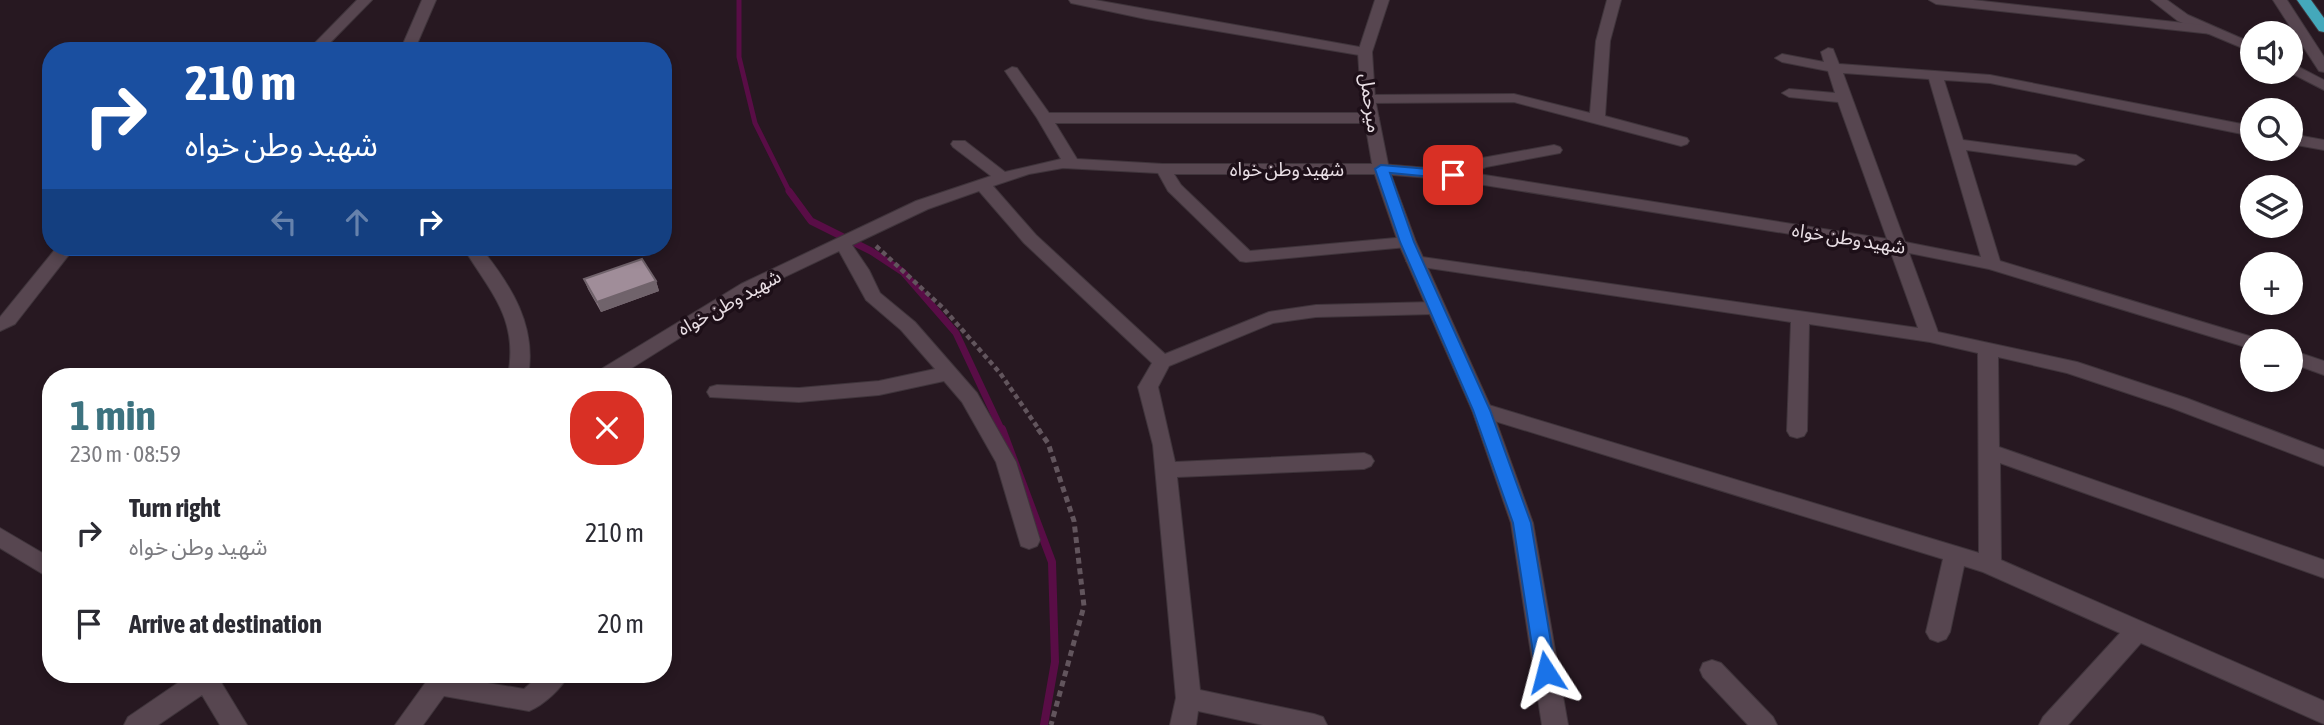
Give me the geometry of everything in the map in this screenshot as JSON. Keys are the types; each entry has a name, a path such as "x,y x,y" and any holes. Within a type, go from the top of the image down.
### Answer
{"highway":[{"path":"2304,0 2324,28"}],"street":[{"path":"411,42 429,0"},
{"path":"1076,0 1146,15 1365,52"},
{"name":"میرحمل","path":"1382,0 1365,52 1370,108 1381,169 1434,309 1482,410 1522,523 1555,725"},
{"path":"1597,119 1603,41 1614,0"},
{"path":"1936,0 2211,30"},
{"path":"2158,0 2183,18 2240,43"},
{"path":"2280,0 2324,68"},
{"path":"324,42 360,1"},
{"path":"1828,52 1930,336"},
{"path":"1782,58 1834,68 1990,79 2240,129"},
{"path":"1012,71 1045,118 1071,163"},
{"path":"2303,74 2324,86"},
{"path":"1935,75 1992,264"},
{"path":"1789,93 1845,98"},
{"path":"1045,118 1370,108 1514,98 1681,141"},
{"path":"2303,141 2324,145"},
{"path":"959,144 1003,178"},
{"path":"1955,144 2076,160"},
{"path":"1453,175 1482,163 1555,150"},
{"name":"شهید وطن خواه","path":"618,368 747,288 922,205 1027,170 1071,163 1163,169 1381,169 1453,175 1898,246 1992,264 2240,339"},
{"path":"1163,169 1174,188 1246,257 1407,242"},
{"path":"983,184 1030,239 1162,362"},
{"path":"842,243 860,270 872,296 908,326 970,398 1006,461 1029,540"},
{"path":"0,325 8,320 59,256"},
{"path":"477,256 509,302 522,343 520,368"},
{"path":"1415,261 1930,336 2070,368 2179,403 2324,458"},
{"path":"1183,725 1188,698 1166,470 1163,445 1148,387 1162,362 1269,318 1317,311 1434,309"},
{"path":"1797,431 1800,319"},
{"path":"1988,349 1990,565"},
{"path":"2303,360 2324,368"},
{"path":"717,392 799,395 880,388 949,373"},
{"path":"1482,410 1990,565 2324,713"},
{"path":"1989,451 2324,569"},
{"path":"1166,470 1364,461"},
{"path":"0,537 42,564"},
{"path":"1938,632 1955,555"},
{"path":"2052,725 2139,629"},
{"path":"1712,670 1764,725"},
{"path":"137,725 194,683"},
{"path":"208,683 234,725"},
{"path":"408,725 436,683"},
{"path":"456,683 529,700 547,683"},
{"path":"1188,698 1314,725"}],"building":[{"path":"642,259 656,281 597,302 584,279"}],"waterway":[{"path":"739,0 739,57 755,123 789,191"},
{"path":"789,191 811,221 871,251 903,272 956,333 1002,431"},
{"path":"1002,429 1052,562 1055,662 1044,725"}],"route":[{"path":"1453,175 1381,169 1434,309 1482,410 1522,523 1546,672"}]}
